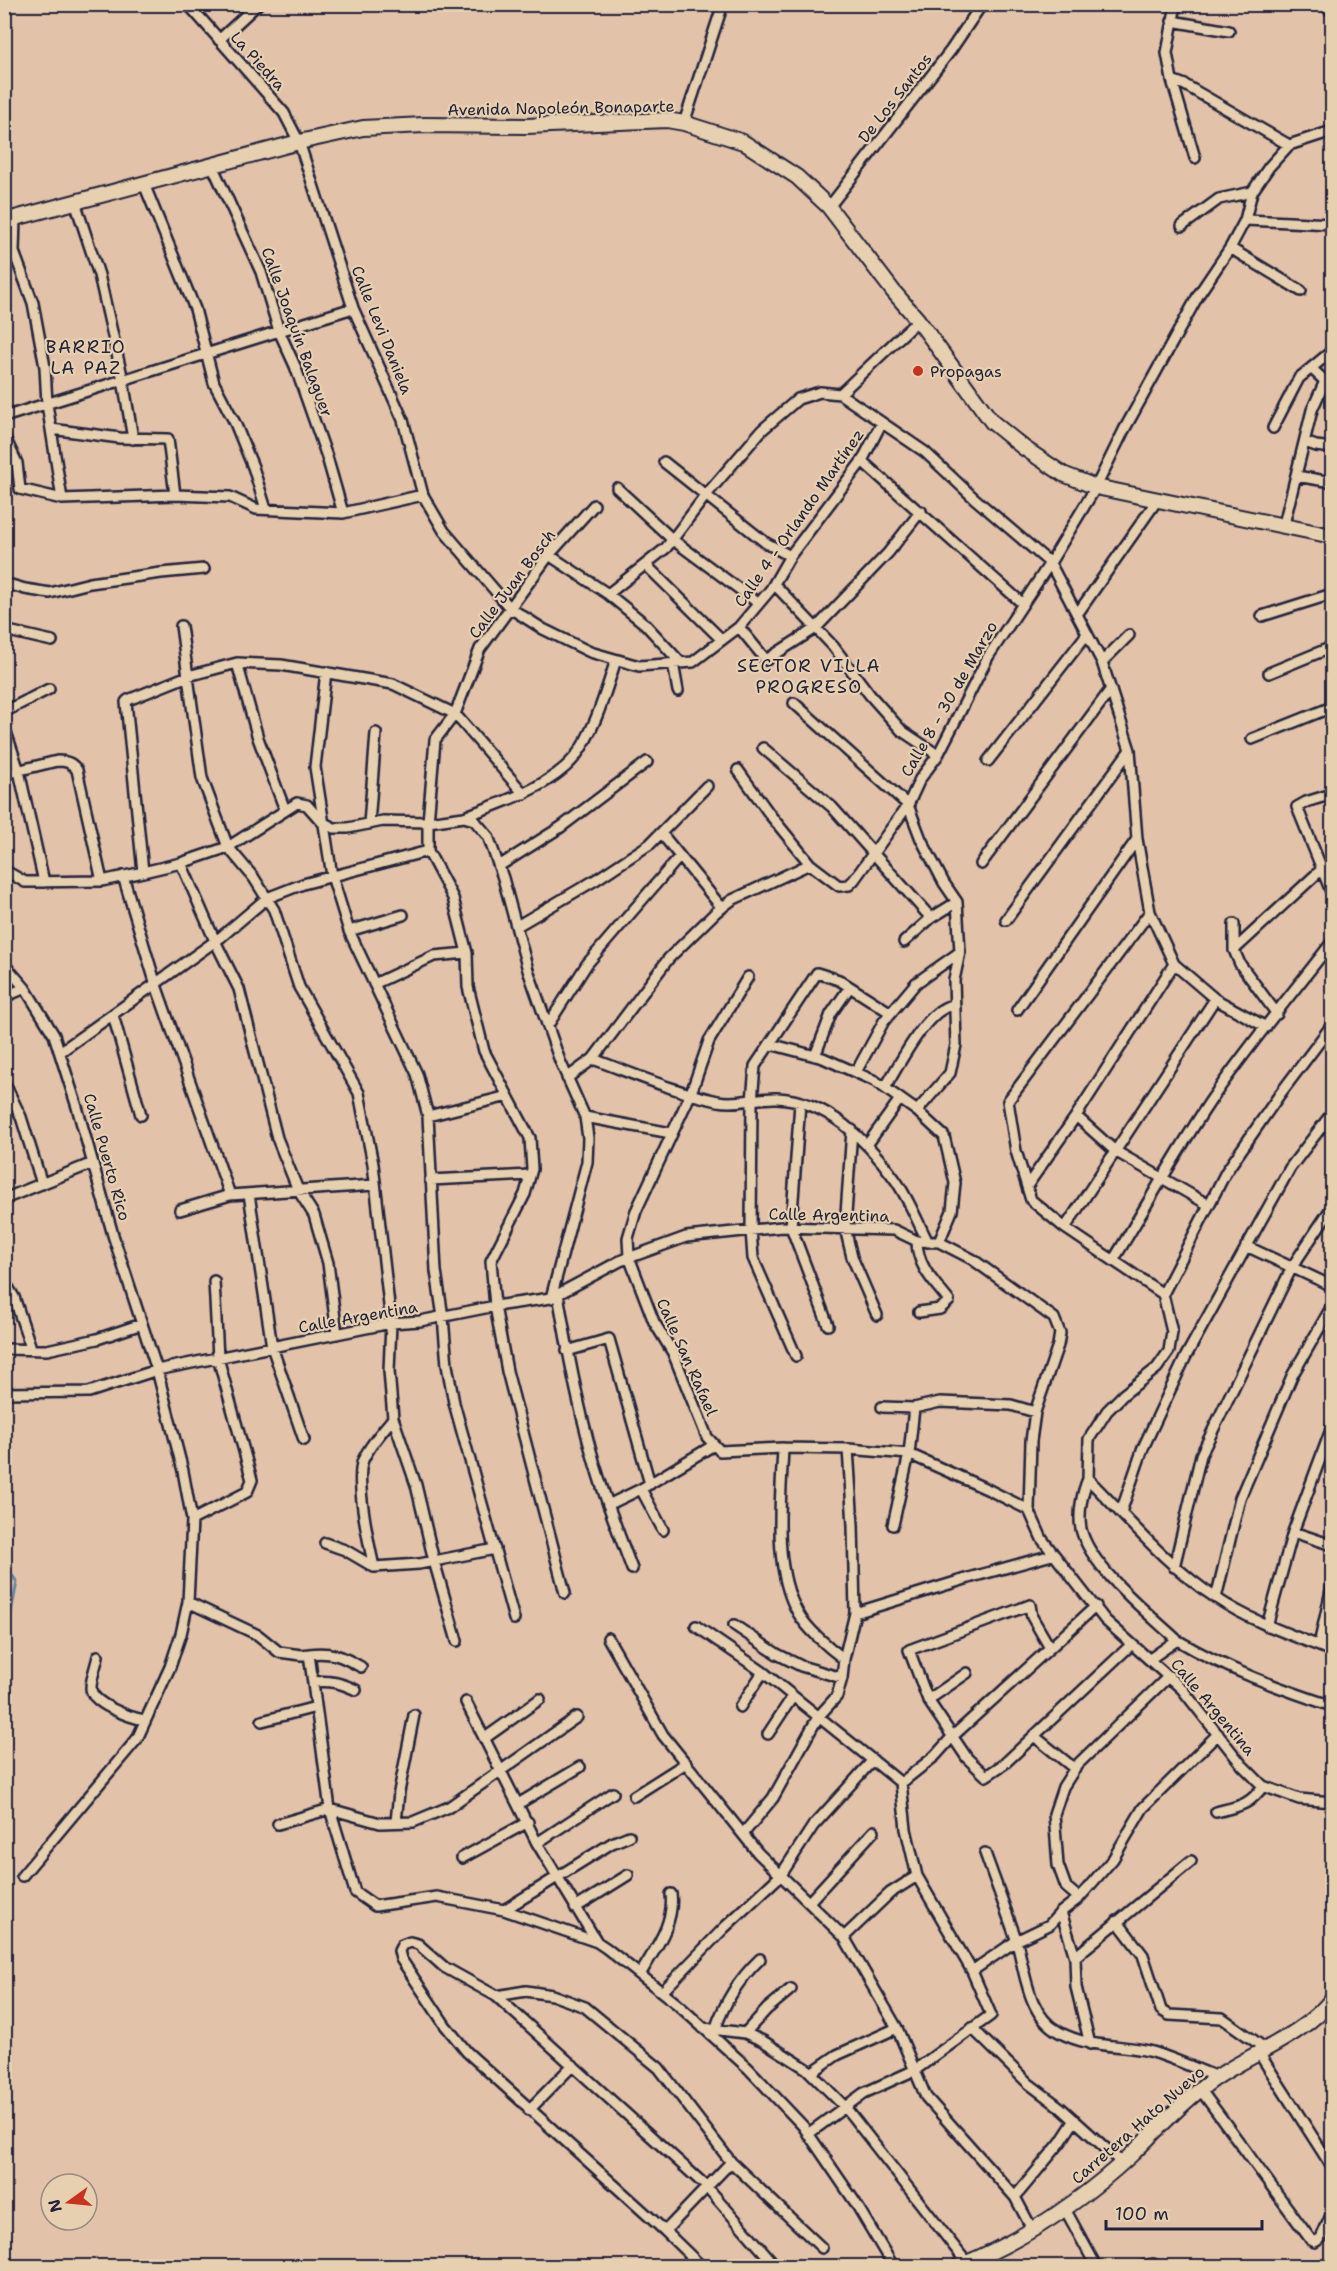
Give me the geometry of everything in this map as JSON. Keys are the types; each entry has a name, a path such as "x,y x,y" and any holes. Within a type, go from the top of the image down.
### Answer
{"main road":[{"name":"Avenida Napoleón Bonaparte","path":"10,220 299,142 363,128 424,125 527,126 667,120 684,123 743,142 797,177 829,207 918,320 992,422 1024,448 1063,474 1096,487 1284,524 1332,536"},
{"name":"Carretera Hato Nuevo","path":"963,2265 1033,2231 1065,2209 1122,2163 1200,2089 1309,2023 1332,1999"}],"street":[{"name":"La Piedra","path":"188,4 284,113 299,142"},
{"path":"219,40 258,4"},
{"path":"684,123 723,4"},
{"name":"De Los Santos","path":"829,207 951,50 982,4"},
{"path":"1176,4 1167,53 1172,80 1195,159"},
{"path":"1323,4 1332,12"},
{"path":"1172,21 1229,31"},
{"path":"1172,80 1185,85 1289,145"},
{"path":"1182,226 1219,200 1252,192 1269,167 1289,145 1332,131"},
{"name":"Calle Levi Daniela","path":"299,142 353,308 403,420 423,495"},
{"name":"Calle Joaquín Balaguer","path":"212,165 261,272 279,331 296,366 327,457 343,513"},
{"path":"144,184 195,309 214,383 235,423 253,467 266,509"},
{"name":"Calle 8 - 30 de Marzo","path":"810,864 839,886 849,885 908,805 920,779 938,755 988,657 1050,563 1096,487 1124,430 1199,294 1230,248 1245,220 1252,192"},
{"path":"75,202 99,275 134,440"},
{"path":"10,220 14,252 33,303 45,367 47,404 62,499"},
{"path":"1245,220 1332,224"},
{"path":"1230,248 1302,291"},
{"path":"4,417 353,308"},
{"path":"840,394 918,320"},
{"path":"1273,428 1299,378 1332,351"},
{"path":"1311,368 1325,381 1332,394"},
{"path":"1284,524 1312,410 1325,381"},
{"path":"608,594 666,548 706,495 762,430 798,399 820,392 840,394 925,452 974,498 1050,563 1102,662 1130,750 1137,839 1150,912 1174,964 1215,999 1266,1027"},
{"name":"Calle 4 - Orlando Martínez","path":"423,495 444,531 510,608 543,629 590,652 639,666 693,662 739,627 774,584 790,556 862,461 882,424"},
{"path":"51,429 134,440 168,439 175,495"},
{"path":"4,436 17,463 20,489 62,499 175,495 230,497 256,509 343,513 423,495"},
{"path":"1305,442 1332,448"},
{"path":"862,461 1023,604"},
{"path":"664,462 766,543 790,556"},
{"path":"1296,476 1332,482"},
{"path":"617,488 673,540 758,603"},
{"path":"1078,613 1158,499"},
{"name":"Calle Juan Bosch","path":"428,851 428,822 435,740 455,714 480,649 549,555 594,505"},
{"path":"739,627 766,660 816,628 888,553 921,511"},
{"path":"549,555 608,594 645,624 677,663 678,691"},
{"path":"646,565 722,640"},
{"path":"4,583 50,593 90,583 204,569"},
{"path":"774,584 833,646 902,731 938,755"},
{"path":"1262,616 1332,594"},
{"path":"181,626 202,778 228,847 254,878 274,910 299,987 359,1093 375,1185 391,1323 388,1371 393,1418 416,1485 434,1561 458,1641"},
{"path":"4,630 52,641"},
{"path":"988,761 1087,634"},
{"path":"1102,662 1129,634"},
{"path":"1269,673 1332,647"},
{"path":"4,870 25,882 102,881 143,872 181,863 228,847 297,802 307,805 322,822 334,828 348,828 383,821 428,822 464,817 524,794 574,759 588,735 616,660"},
{"path":"143,872 126,702 188,675 237,663 281,665 393,684 455,714 524,794"},
{"path":"237,663 258,738 285,810"},
{"path":"326,672 315,767 332,876 349,931 417,1074 428,1116 436,1270 447,1365 454,1403 514,1619"},
{"path":"4,712 49,689"},
{"path":"981,864 1111,689"},
{"path":"794,703 908,805 921,839 944,883 957,902 960,952 954,980 956,1045 950,1073 917,1111"},
{"path":"1252,739 1332,707"},
{"path":"4,726 19,771 44,882"},
{"path":"369,824 376,733"},
{"path":"763,748 832,807 932,918"},
{"path":"1006,920 1130,750"},
{"path":"4,774 57,761 73,764 77,770 102,881"},
{"path":"499,866 561,827 647,762"},
{"path":"567,1078 593,1059 669,958 722,908 732,900 810,864 738,770"},
{"path":"517,926 597,879 650,844 707,786"},
{"path":"1332,794 1305,802 1297,807 1332,894"},
{"path":"464,817 474,820 488,836 499,866 528,969 567,1078 585,1117 588,1138 587,1162 555,1296 580,1408 608,1505 632,1569"},
{"path":"661,833 722,908"},
{"path":"1017,1010 1137,839"},
{"path":"60,1052 156,985 267,898 303,884 428,851 453,898 467,953 468,987 484,1051 530,1138 532,1169 525,1194 491,1261 495,1306 507,1371 565,1593"},
{"path":"548,1025 587,964 680,856"},
{"path":"181,863 215,941 240,989 276,1138 298,1190 314,1215 328,1263 337,1334"},
{"path":"1234,950 1322,870"},
{"path":"123,876 156,985 230,1195"},
{"path":"904,942 932,918 957,902"},
{"path":"1150,912 1008,1101 1016,1150 1031,1200 1065,1228 1163,1294"},
{"path":"349,931 403,915"},
{"path":"1234,924 1234,950 1240,964 1277,1014"},
{"path":"1114,1259 1161,1177 1211,1100 1332,942"},
{"path":"856,1072 884,1021 916,983 960,952"},
{"path":"374,984 434,956 467,953"},
{"name":"Calle Puerto Rico","path":"4,964 25,988 54,1035 60,1052 113,1235 158,1370 183,1471 192,1520 188,1602 181,1634 170,1667 145,1720 136,1738 22,1876"},
{"path":"1027,1186 1076,1116 1174,964"},
{"path":"796,1356 753,1258 751,1230 752,1101 755,1066 817,973 839,980 891,1013"},
{"name":"Calle San Rafael","path":"714,1445 707,1437 672,1353 654,1322 629,1257 628,1238 636,1211 691,1093 709,1041 748,977"},
{"path":"4,997 25,988"},
{"path":"815,1056 831,1014 849,988"},
{"path":"1065,1228 1215,999"},
{"path":"885,1088 917,1035 942,1010 955,1005"},
{"path":"113,1015 141,1115"},
{"path":"1332,1024 1233,1162 1163,1294 1172,1332 1169,1351 1157,1368 1124,1394 1107,1411 1089,1439 1088,1479 1082,1494 1081,1527 1087,1546 1102,1567 1177,1640 1208,1658 1261,1682 1332,1706"},
{"path":"770,1044 815,1056 874,1081 917,1111 944,1136 955,1183 952,1211 939,1242"},
{"path":"593,1059 720,1101 777,1098 814,1107 852,1130 867,1145 895,1179 928,1242"},
{"path":"4,1082 21,1117 42,1184"},
{"path":"428,1116 508,1096"},
{"path":"867,1145 900,1099"},
{"path":"800,1103 791,1227 828,1325"},
{"path":"1120,1512 1148,1438 1186,1356 1290,1168 1332,1113"},
{"path":"1076,1116 1115,1151 1209,1205"},
{"path":"585,1117 671,1133"},
{"path":"852,1130 845,1228 852,1257 876,1315"},
{"path":"4,1199 93,1163"},
{"path":"430,1180 530,1175"},
{"path":"180,1210 230,1195 375,1185"},
{"path":"249,1194 272,1347 304,1440"},
{"path":"1174,1567 1201,1455 1292,1267 1332,1207"},
{"name":"Calle Argentina","path":"4,1393 89,1392 158,1370 391,1323 443,1317 555,1296 629,1257 686,1237 791,1227 845,1228 894,1230 917,1241 939,1242 972,1258 1054,1318 1060,1333 1035,1412 1031,1441 1029,1510 1052,1555 1106,1620 1182,1689 1242,1765 1263,1786 1299,1799 1332,1802"},
{"path":"917,1241 917,1254 921,1265 949,1301 940,1309 919,1312"},
{"path":"1246,1246 1332,1286"},
{"path":"192,1520 248,1492 252,1480 218,1358 214,1281"},
{"path":"4,1286 8,1287 14,1297 31,1348"},
{"path":"1216,1598 1240,1498 1292,1376 1332,1306"},
{"path":"4,1349 47,1350 97,1340 142,1324"},
{"path":"567,1351 609,1339 645,1486 663,1530"},
{"path":"882,1407 914,1408 940,1402 1011,1405 1035,1412"},
{"path":"893,1525 909,1454 914,1408"},
{"path":"374,1568 363,1502 362,1462 371,1446 393,1418"},
{"path":"1267,1626 1293,1532 1332,1427"},
{"path":"608,1505 714,1445 720,1451 783,1448 848,1449 909,1454 1029,1510"},
{"path":"783,1448 780,1525 788,1586 798,1614 829,1647 844,1659"},
{"path":"743,1834 773,1798 818,1717 837,1696 842,1678 855,1613 854,1525 848,1449"},
{"path":"1088,1479 1174,1567 1216,1598 1267,1626 1332,1651"},
{"path":"1293,1532 1332,1545"},
{"path":"325,1543 345,1550 374,1568 419,1564 495,1549"},
{"path":"855,1613 1052,1555"},
{"path":"1319,1645 1332,1586"},
{"path":"188,1602 258,1635 279,1652 301,1655 324,1652 343,1657 361,1667"},
{"path":"1050,1648 1032,1617 1030,1605 909,1650 928,1700 967,1758 987,1776 1004,1764 1132,1644"},
{"path":"901,1783 935,1756 953,1736 1096,1606"},
{"path":"735,1624 777,1654 793,1662 842,1678"},
{"path":"696,1626 763,1672 901,1783 906,1829 917,1876 972,1971 991,2014 915,2070 864,2093 808,2134"},
{"path":"608,1638 663,1735 758,1853 844,1937 897,2028 926,2097 1015,2197 1033,2231"},
{"path":"1150,1659 1177,1640"},
{"path":"309,1654 330,1809 355,1892 375,1906 437,1897 504,1910 597,1942 662,1992 748,2068 808,2134 855,2202 893,2266"},
{"path":"98,1656 91,1688 95,1698 134,1719 145,1720"},
{"path":"740,1707 763,1672"},
{"path":"928,1700 967,1673"},
{"path":"1079,1898 1066,1887 1058,1865 1054,1814 1063,1787 1075,1769 1169,1676"},
{"path":"313,1682 326,1680 342,1683 356,1690"},
{"path":"768,1734 793,1696"},
{"path":"485,1738 540,1699"},
{"path":"466,1702 537,1843 597,1942"},
{"path":"262,1722 316,1707"},
{"path":"396,1822 399,1792 414,1715"},
{"path":"278,1824 330,1809 380,1822 413,1822 449,1807 577,1717"},
{"path":"972,1971 1016,1941 1049,1924 1060,1912 1079,1898 1113,1859 1143,1808 1218,1734"},
{"path":"1034,1736 1075,1769"},
{"path":"662,1992 724,1928 781,1875 813,1826 873,1760"},
{"path":"634,1796 686,1762"},
{"path":"518,1804 580,1767"},
{"path":"1216,1812 1245,1805 1263,1786"},
{"path":"537,1843 612,1793"},
{"path":"462,1858 528,1822"},
{"path":"809,1902 874,1831"},
{"path":"504,1910 612,1843 629,1836"},
{"path":"985,1852 1016,1941 1025,1979 1042,2017 1057,2031 1090,2044 1149,2051 1218,2077"},
{"path":"1075,1957 1191,1861"},
{"path":"575,1908 628,1875"},
{"path":"844,1937 890,1893 917,1876"},
{"path":"640,1975 669,1921 673,1906 671,1894"},
{"path":"1060,1912 1075,1957 1077,1987 1090,2044"},
{"path":"1117,1922 1143,1954 1161,2010 1169,2015 1222,2018 1263,2051 1332,2167"},
{"path":"701,2266 466,2052 401,1959 400,1948 410,1942 418,1944 444,1967 496,1995 707,2187 776,2266"},
{"path":"715,2030 723,2008 747,1971 760,1959"},
{"path":"745,2033 767,2009 791,1989"},
{"path":"496,1995 526,1991 552,1995 585,2007 660,2068 731,2162 822,2248"},
{"path":"703,2028 745,2033 763,2041 811,2073 845,2107 963,2265"},
{"path":"811,2073 837,2055 897,2028"},
{"path":"972,2028 1028,2083 1075,2120 1122,2163"},
{"path":"529,2110 573,2065"},
{"path":"1200,2089 1311,2240 1315,2242 1321,2238 1332,2213"},
{"path":"1015,2197 1054,2150 1075,2120"},
{"path":"665,2231 731,2162"},
{"path":"1065,2209 1096,2266"},
{"path":"1143,2266 1153,2264 1158,2266"}],"waterway":[{"path":"4,1575 11,1574 17,1582 4,1649"}],"place":[{"name":"Propagas","path":"918,371"}],"district":[{"name":"BARRIO LA PAZ","path":"86,357"},
{"name":"SECTOR VILLA PROGRESO","path":"809,676"}]}
